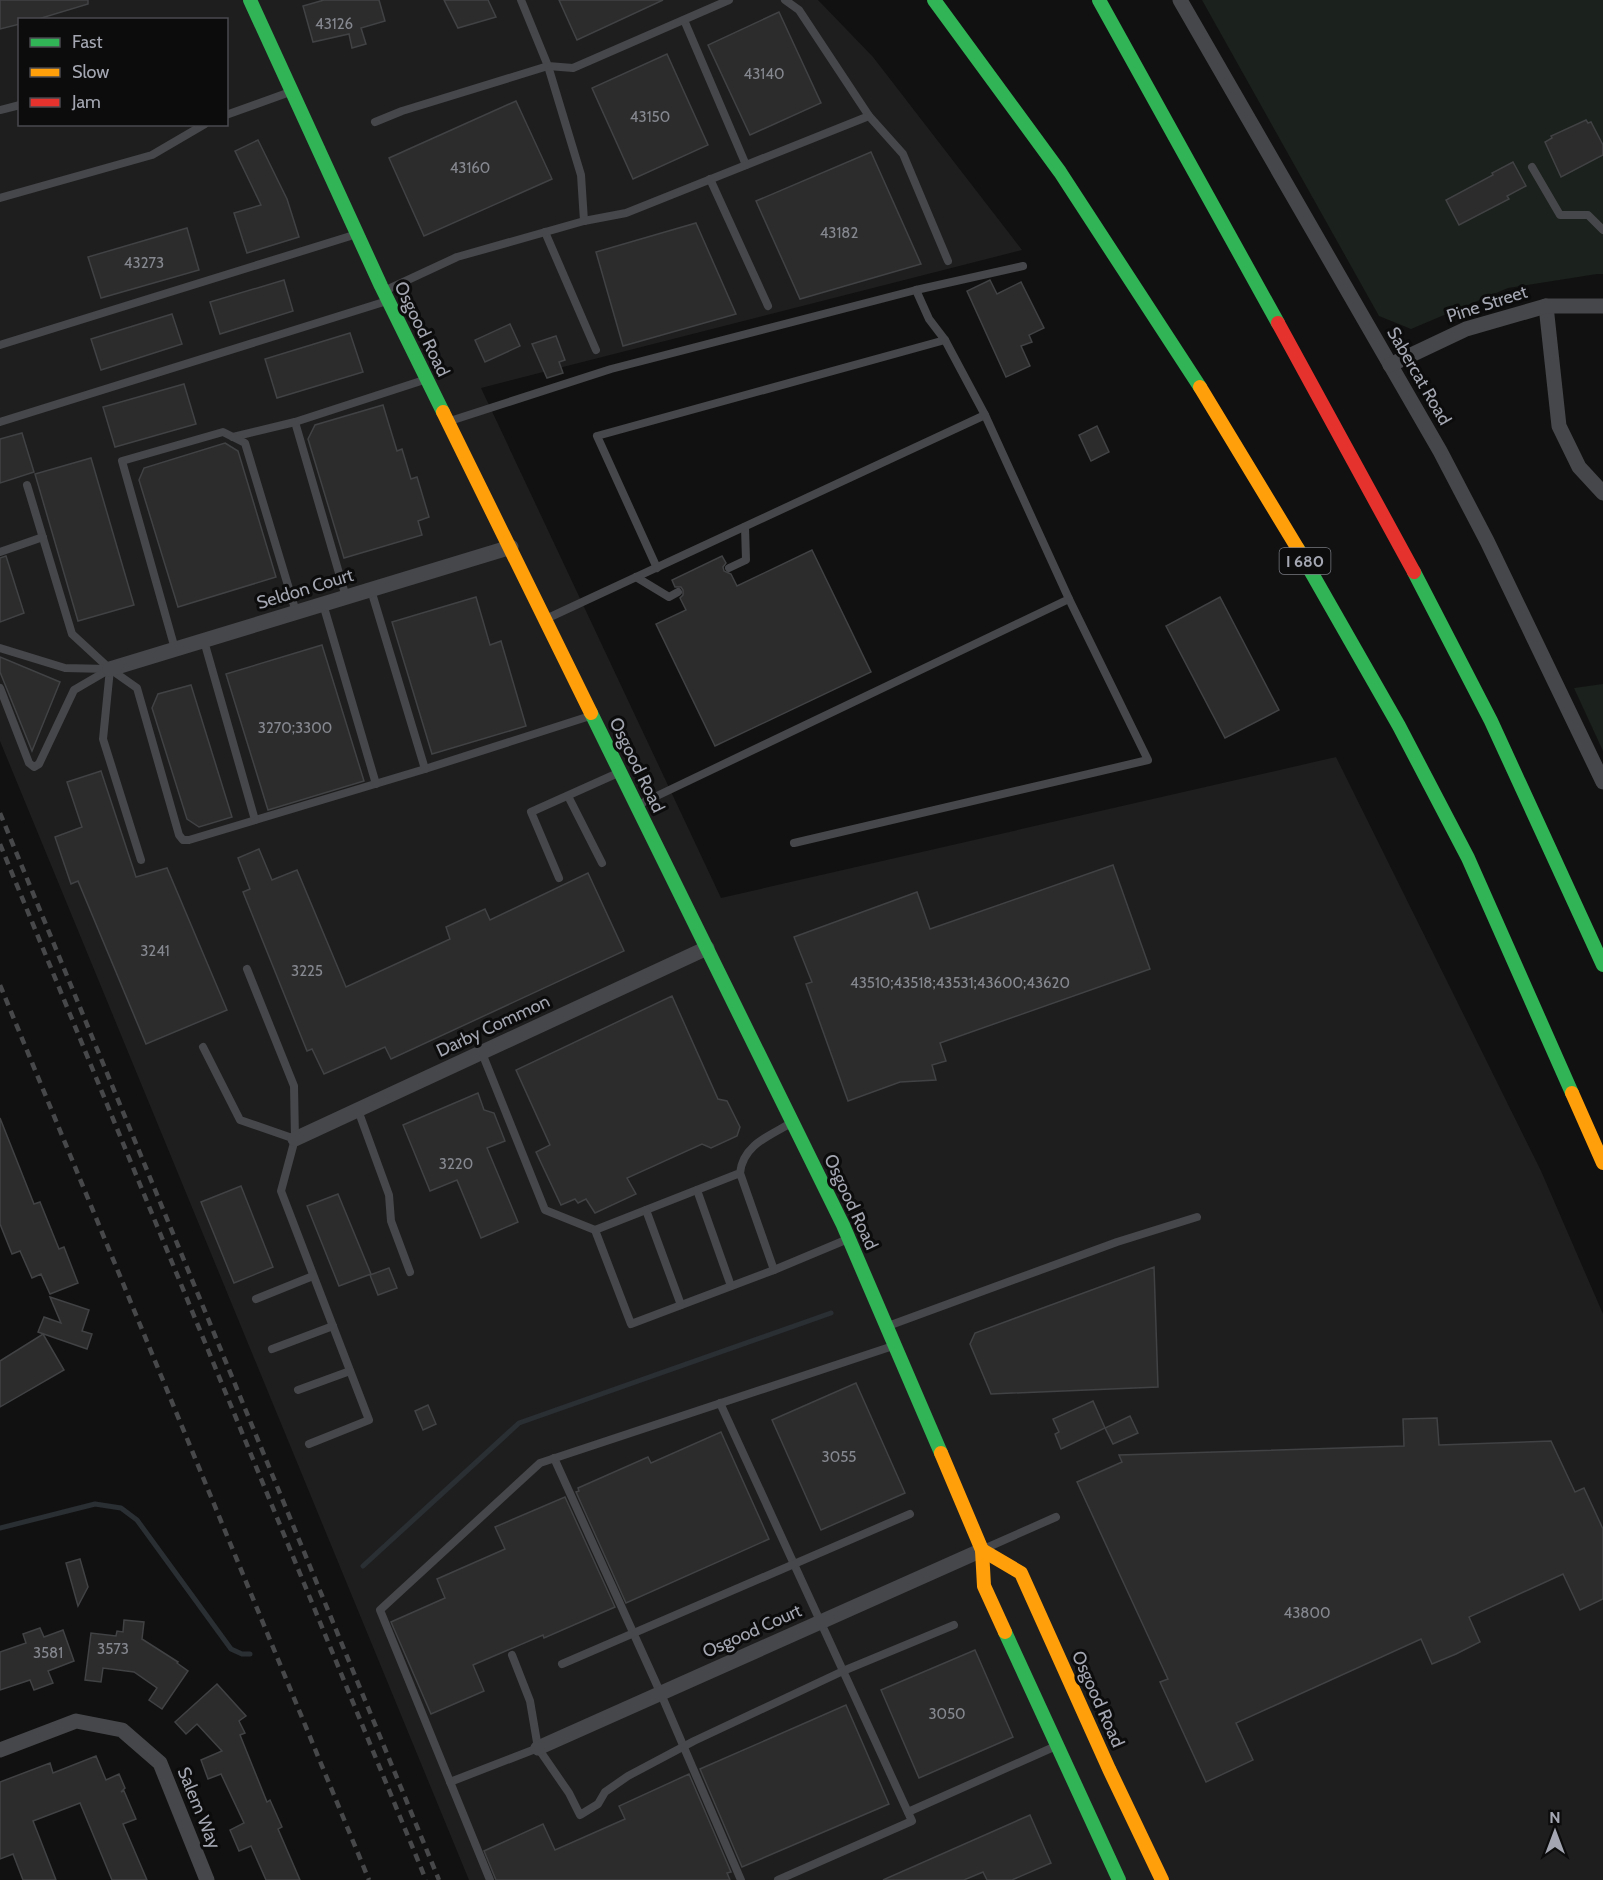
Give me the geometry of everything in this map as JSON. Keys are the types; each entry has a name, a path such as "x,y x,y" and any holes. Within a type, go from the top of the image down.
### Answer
{"main road":[{"name":"Osgood Road","path":"250,0 386,296 849,1238 982,1550 984,1586 1119,1880"},
{"name":"I 680","path":"934,0 1060,172 1147,303 1238,447 1331,605 1399,726 1468,858 1603,1163"},
{"path":"1099,0 1326,406 1408,559 1476,690 1603,964"},
{"name":"Osgood Road","path":"982,1550 1021,1573 1109,1769 1162,1880"}],"street":[{"name":"Sabercat Road","path":"1180,0 1440,452 1487,541 1603,782"},
{"name":"Pine Street","path":"1390,365 1466,329 1546,306 1603,306"},
{"path":"1546,306 1559,426 1579,467 1603,493"},
{"name":"Seldon Court","path":"110,669 511,547"},
{"name":"Darby Common","path":"295,1139 707,948"},
{"name":"Osgood Court","path":"538,1748 982,1550"},
{"name":"Salem Way","path":"0,1750 76,1721 122,1730 160,1763 207,1880"}],"lane":[{"path":"521,0 548,66 581,175 584,221"},
{"path":"375,122 402,111 548,66 573,68 729,0"},
{"path":"785,0 799,10 869,116 903,154 948,261"},
{"path":"684,20 746,165"},
{"path":"228,114 292,92"},
{"path":"0,110 18,106"},
{"path":"0,422 386,296 457,256 584,221 626,213 869,116"},
{"path":"0,198 152,155 202,126"},
{"path":"1532,167 1560,215 1588,215 1603,230"},
{"path":"710,179 768,306"},
{"path":"545,232 596,350"},
{"path":"0,345 357,234"},
{"path":"448,421 611,369 916,290 1023,266"},
{"path":"794,843 1148,760 985,415 945,340 929,319 916,290"},
{"path":"657,568 597,436 945,340"},
{"path":"233,437 296,422 427,379"},
{"path":"546,619 985,415"},
{"path":"296,422 346,597"},
{"path":"175,650 122,461 223,432 245,443 296,612"},
{"path":"27,485 72,634 110,669 136,688 180,838 189,840 425,769 593,715"},
{"path":"729,568 746,560 745,527"},
{"path":"0,552 43,537"},
{"path":"636,577 669,597 678,592"},
{"path":"370,590 425,769"},
{"path":"637,805 1070,599"},
{"path":"323,604 376,784"},
{"path":"204,640 255,820"},
{"path":"0,648 65,668 110,669"},
{"path":"0,688 29,763 34,767 39,764 74,690 110,669"},
{"path":"110,669 103,739 141,860"},
{"path":"559,878 531,812 621,772"},
{"path":"568,796 602,863"},
{"path":"247,969 294,1086 295,1139 280,1191 369,1420 309,1443"},
{"path":"203,1047 240,1120 295,1139"},
{"path":"482,1053 545,1210 595,1230 740,1173"},
{"path":"358,1110 389,1195 391,1221 410,1272"},
{"path":"774,1270 740,1173 741,1161 752,1145 792,1122"},
{"path":"698,1190 731,1286"},
{"path":"646,1210 681,1305"},
{"path":"886,1326 1117,1242 1197,1217"},
{"path":"595,1230 631,1324 774,1270 849,1238"},
{"path":"256,1299 313,1276"},
{"path":"272,1349 333,1326"},
{"path":"490,1880 380,1610 540,1463 895,1345"},
{"path":"298,1390 350,1371"},
{"path":"720,1403 912,1821 778,1880"},
{"path":"554,1458 661,1694 741,1880"},
{"path":"562,1664 910,1514"},
{"path":"982,1550 1056,1517"},
{"path":"512,1655 530,1701 538,1748 569,1793 580,1815 598,1804 605,1792 628,1776 684,1747 843,1671 954,1625"},
{"path":"908,1812 1057,1746"},
{"path":"450,1782 538,1748"}],"shaded area":[{"path":"0,0 818,0 873,57 1022,250 481,388 721,898 1336,757 1541,1171 1603,1314 1603,1880 469,1880 0,741"},
{"path":"1202,0 1603,0 1603,274 1508,288 1411,329 1379,316"},
{"path":"1603,684 1603,751 1574,688"}],"building":[{"path":"0,0 88,0 88,4 42,18 18,18 18,24 0,29"},
{"path":"324,0 379,0 385,21 361,28 366,44 352,48 349,34 313,42 303,6"},
{"path":"444,0 488,0 496,17 458,28"},
{"path":"559,0 663,0 577,40"},
{"path":"779,12 821,103 750,135 708,45"},
{"path":"667,54 708,145 633,179 592,88"},
{"path":"516,101 552,179 424,236 389,158"},
{"path":"1586,120 1588,123 1591,122 1603,145 1603,155 1561,177 1545,142 1552,138 1551,136"},
{"path":"258,140 287,199 299,237 247,253 234,213 261,205 235,151"},
{"path":"871,152 921,264 800,299 756,201"},
{"path":"1513,162 1526,186 1507,196 1509,199 1459,225 1446,200"},
{"path":"696,223 736,314 623,346 596,252"},
{"path":"187,228 199,270 101,298 88,257"},
{"path":"284,280 293,311 220,334 210,302"},
{"path":"990,280 997,294 1021,282 1044,328 1029,335 1032,342 1021,346 1030,366 1006,377 967,291"},
{"path":"172,314 182,344 101,370 91,339"},
{"path":"510,324 520,346 485,362 475,340"},
{"path":"350,333 363,372 277,398 265,359"},
{"path":"556,336 565,360 559,362 563,373 547,378 532,344"},
{"path":"184,384 196,424 115,447 103,407"},
{"path":"383,405 397,451 402,449 411,479 417,477 429,517 418,521 422,535 344,558 308,439 315,425"},
{"path":"1097,426 1109,452 1091,461 1079,435"},
{"path":"22,433 34,472 0,483 0,439"},
{"path":"225,443 238,451 276,577 178,607 139,480 144,468"},
{"path":"91,458 134,605 78,621 35,474"},
{"path":"812,550 871,672 715,746 656,624 686,610 680,598 683,590 681,587 675,587 672,580 722,556 726,563 723,567 724,571 731,574 737,586"},
{"path":"6,556 24,613 0,622 0,558"},
{"path":"476,597 490,645 501,641 526,726 432,754 392,622"},
{"path":"1220,597 1279,710 1225,738 1166,626"},
{"path":"322,645 364,781 268,810 226,674"},
{"path":"0,657 60,682 32,751 0,672"},
{"path":"191,685 232,817 199,827 187,819 152,708 158,694"},
{"path":"101,771 136,877 167,868 227,1010 146,1044 78,881 71,884 55,837 82,827 67,782"},
{"path":"259,849 272,880 297,870 346,987 450,939 446,927 485,909 490,920 588,873 624,951 391,1059 385,1047 324,1074 312,1049 307,1051 243,892 250,889 238,858"},
{"path":"1113,865 1150,969 940,1043 946,1061 932,1065 936,1080 900,1082 848,1101 806,984 812,982 794,937 917,892 930,929"},
{"path":"672,996 718,1099 727,1101 740,1127 737,1136 711,1148 702,1144 627,1178 636,1194 595,1213 586,1199 578,1203 575,1199 561,1205 536,1152 550,1145 516,1070"},
{"path":"478,1093 484,1110 494,1113 505,1141 487,1148 518,1222 481,1238 457,1180 430,1191 403,1125"},
{"path":"0,1118 34,1204 40,1202 59,1249 64,1247 78,1283 50,1294 41,1274 32,1278 20,1251 12,1254 0,1224"},
{"path":"241,1186 273,1267 234,1283 201,1202"},
{"path":"338,1194 371,1274 339,1286 307,1206"},
{"path":"1154,1267 1158,1387 991,1394 970,1344 975,1333"},
{"path":"389,1268 397,1288 378,1295 370,1275"},
{"path":"50,1297 89,1310 82,1331 92,1334 87,1349 38,1332 44,1317 61,1323"},
{"path":"43,1334 64,1370 0,1407 0,1361"},
{"path":"856,1383 905,1493 821,1530 772,1420"},
{"path":"1093,1401 1105,1428 1061,1449 1055,1434 1059,1432 1053,1419"},
{"path":"428,1405 436,1424 423,1430 415,1411"},
{"path":"1130,1416 1138,1433 1113,1444 1105,1428"},
{"path":"1437,1418 1439,1445 1551,1441 1575,1492 1584,1488 1603,1529 1603,1599 1580,1610 1563,1574 1469,1617 1480,1642 1456,1654 1432,1664 1421,1639 1236,1723 1253,1760 1206,1782 1160,1682 1168,1679 1077,1482 1122,1462 1119,1455 1404,1446 1403,1419"},
{"path":"721,1432 769,1539 626,1603 576,1492 579,1491 578,1488 648,1457 651,1463"},
{"path":"565,1497 615,1607 544,1638 543,1635 473,1665 484,1691 431,1714 391,1622 445,1598 437,1579 505,1549 495,1527"},
{"path":"80,1559 88,1587 78,1606 66,1563"},
{"path":"124,1620 144,1622 142,1639 188,1671 162,1709 149,1700 157,1688 134,1672 103,1668 101,1682 85,1680 91,1633 116,1636 117,1631 123,1632"},
{"path":"40,1628 44,1637 63,1630 74,1661 48,1671 53,1683 34,1690 30,1680 0,1690 0,1652 26,1643 23,1634"},
{"path":"975,1650 1013,1737 919,1778 881,1690"},
{"path":"217,1684 246,1716 239,1721 245,1733 240,1735 267,1802 270,1800 282,1827 278,1829 300,1880 266,1880 251,1846 239,1851 230,1830 244,1823 221,1774 208,1779 201,1760 222,1751 197,1724 186,1734 175,1722"},
{"path":"846,1705 889,1804 742,1867 700,1769"},
{"path":"96,1756 106,1780 119,1774 125,1788 121,1792 124,1791 136,1819 123,1824 147,1880 112,1880 80,1803 33,1821 56,1880 23,1880 13,1854 0,1859 0,1782 50,1763 53,1773"},
{"path":"689,1774 731,1872 727,1873 730,1880 496,1880 484,1851 543,1824 555,1850 625,1819 619,1806"},
{"path":"1030,1815 1051,1863 1012,1880 987,1880 983,1872 964,1880 883,1880"}],"waterway":[{"path":"363,1566 519,1423 831,1313"},
{"path":"0,1528 95,1504 121,1508 137,1520 231,1649 242,1654 250,1654"}],"railway":[{"path":"0,813 439,1880"},
{"path":"0,844 426,1880"},
{"path":"0,985 369,1880"}],"traffic: fast":[{"path":"250,0 381,286 443,412"},
{"path":"934,0 1060,172 1200,387"},
{"path":"1099,0 1278,323"},
{"path":"1298,549 1399,726 1468,858 1572,1093"},
{"path":"1414,572 1491,721 1603,965"},
{"path":"591,713 843,1225 941,1453"},
{"path":"1005,1632 1119,1880"}],"traffic: slow":[{"path":"1200,387 1298,549"},
{"path":"443,412 591,713"},
{"path":"1572,1093 1603,1163"},
{"path":"941,1453 982,1550 984,1586 1005,1632"},
{"path":"982,1550 1021,1573 1109,1769 1162,1880"}],"traffic: jam":[{"path":"1278,323 1414,572"}]}
